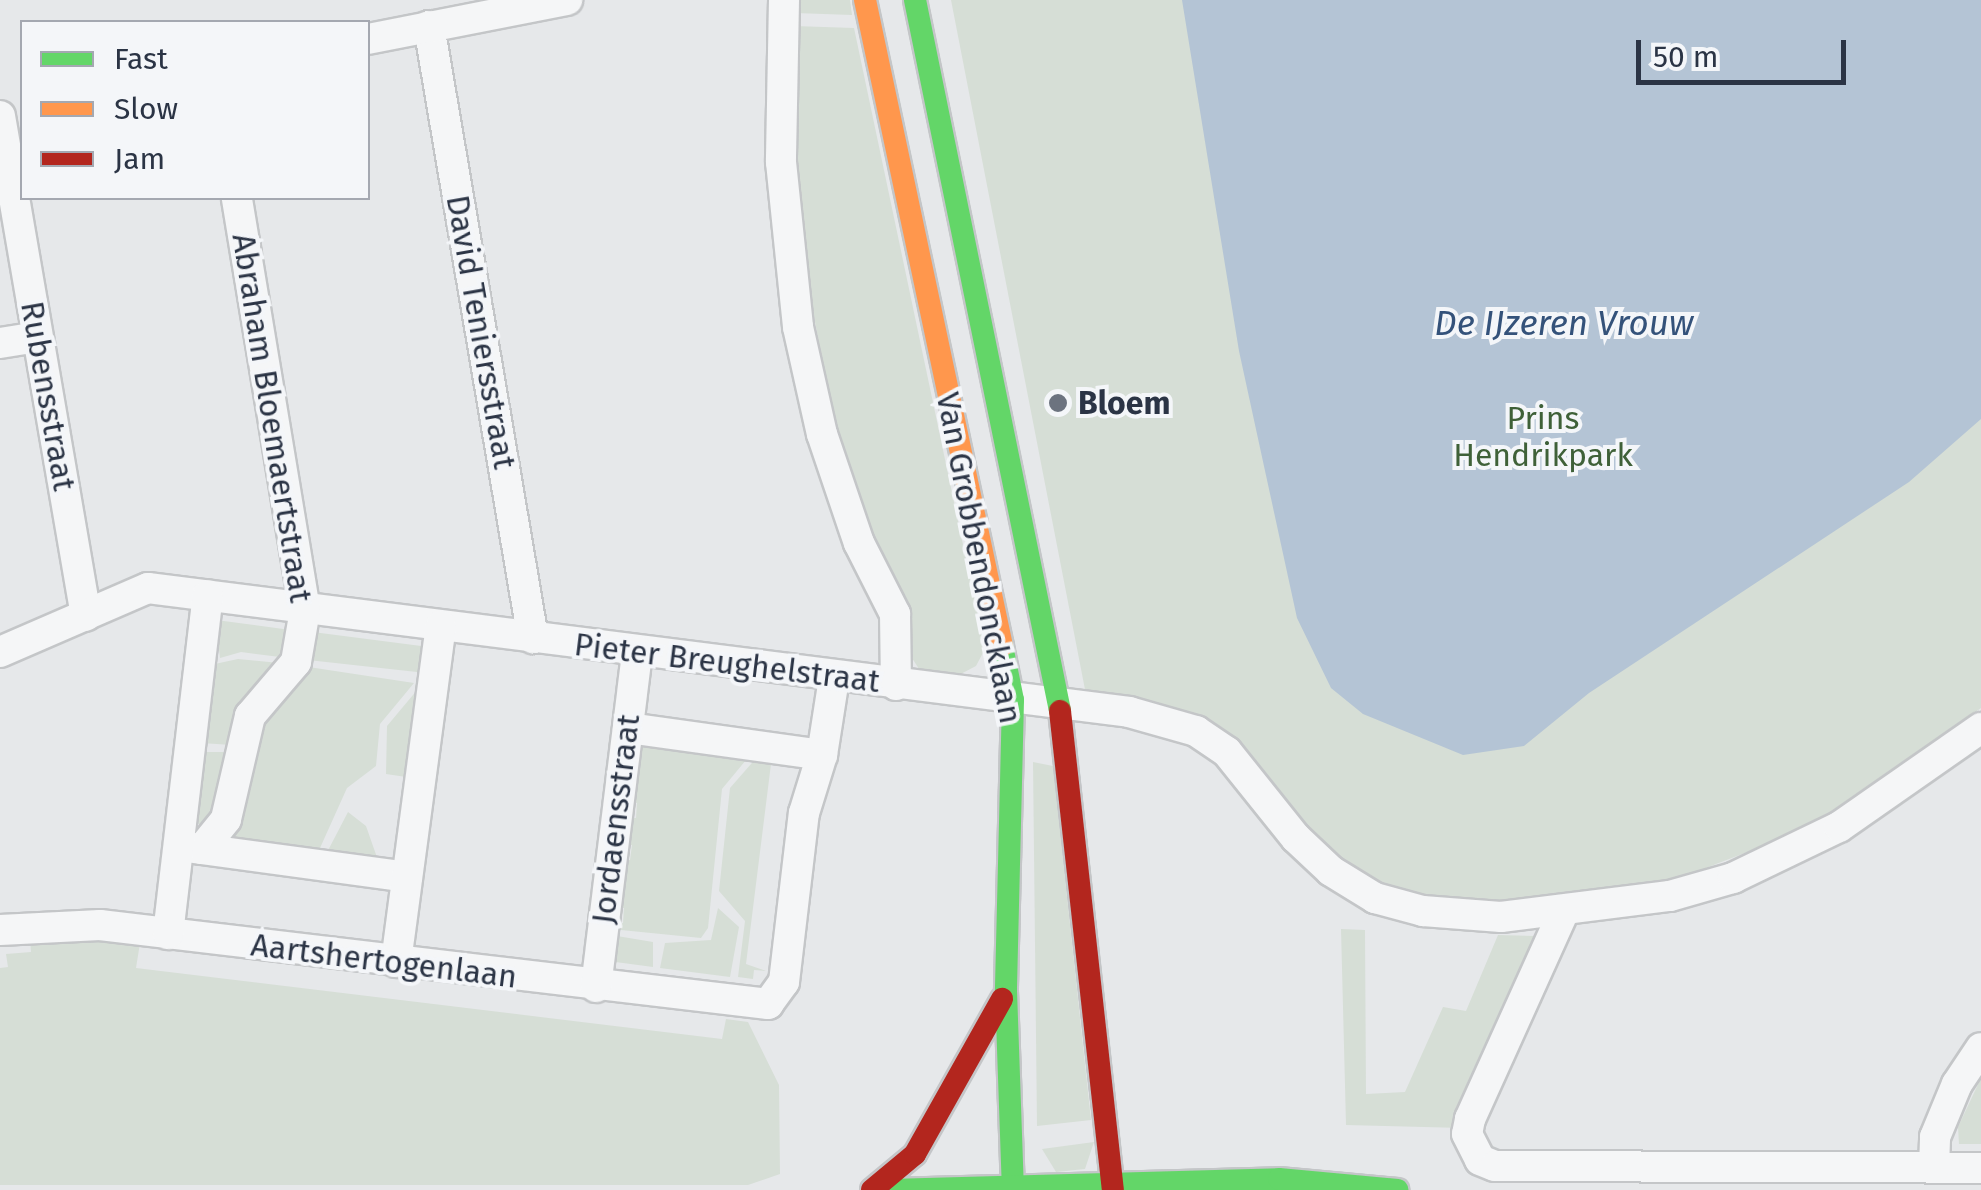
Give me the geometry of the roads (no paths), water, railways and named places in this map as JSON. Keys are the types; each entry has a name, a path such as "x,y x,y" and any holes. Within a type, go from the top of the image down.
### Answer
{"main road":[{"name":"Van Grobbendoncklaan","path":"865,0 1012,700 1006,991 1013,1187"},
{"name":"Van Grobbendoncklaan","path":"914,0 1059,706 1113,1186"},
{"path":"872,1190 916,1154 1006,991"},
{"path":"890,1190 1279,1179 1397,1190"}],"street":[{"path":"370,39 567,0"},
{"path":"784,0 781,162 798,327 822,434 859,543 896,614 896,685"},
{"name":"David Teniersstraat","path":"429,26 534,638"},
{"name":"Rubensstraat","path":"1,122 86,616"},
{"name":"Abraham Bloemaertstraat","path":"190,848 226,818 250,716 296,662 305,610 237,200"},
{"path":"0,343 38,337"},
{"name":"Pieter Breughelstraat","path":"0,652 148,588 1162,718 1228,752 1296,838 1331,871 1375,898 1423,911 1563,914 1670,896 1788,856 1981,728"},
{"path":"168,934 190,848 208,595"},
{"path":"396,962 442,626"},
{"name":"Jordaensstraat","path":"596,987 637,652"},
{"path":"628,728 822,755 834,678"},
{"name":"Aartshertogenlaan","path":"0,930 100,925 596,987 768,1004 784,982 804,812 822,755"},
{"path":"190,848 407,877"},
{"path":"1563,914 1470,1119 1471,1150 1495,1166 1981,1168"},
{"path":"1934,1168 1936,1137 1956,1084 1981,1048"}],"water":[{"name":"De IJzeren Vrouw","path":"1182,0 1981,0 1981,419 1909,482 1589,693 1524,746 1463,755 1363,714 1331,688 1297,618 1239,351"}],"place":[{"name":"Bloem","path":"1058,403"}],"park label":[{"name":"Prins Hendrikpark","path":"1543,438"}]}
